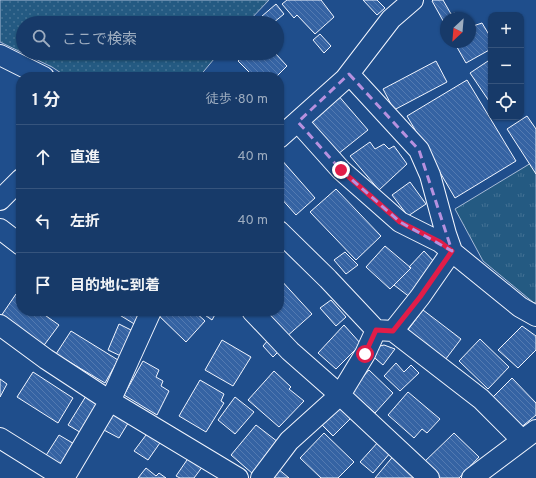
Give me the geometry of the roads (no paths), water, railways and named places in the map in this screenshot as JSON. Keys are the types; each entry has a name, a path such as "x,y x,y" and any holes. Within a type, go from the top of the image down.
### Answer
{"street":[{"path":"284,134 349,74 391,19 414,0"},
{"path":"0,55 34,72"},
{"path":"349,74 420,150 430,174 452,251"},
{"path":"298,122 341,170 400,222 440,242 520,307 536,316"},
{"path":"0,200 16,184"},
{"path":"0,229 16,241"},
{"path":"284,236 328,279 385,331 481,399 531,437 472,478"},
{"path":"261,478 289,441 340,394 365,354 385,331 420,297 452,251"},
{"path":"0,438 64,478 110,401 149,316"},
{"path":"257,316 290,351 340,394 429,478"},
{"path":"0,325 46,359 110,401 238,478"}]}
